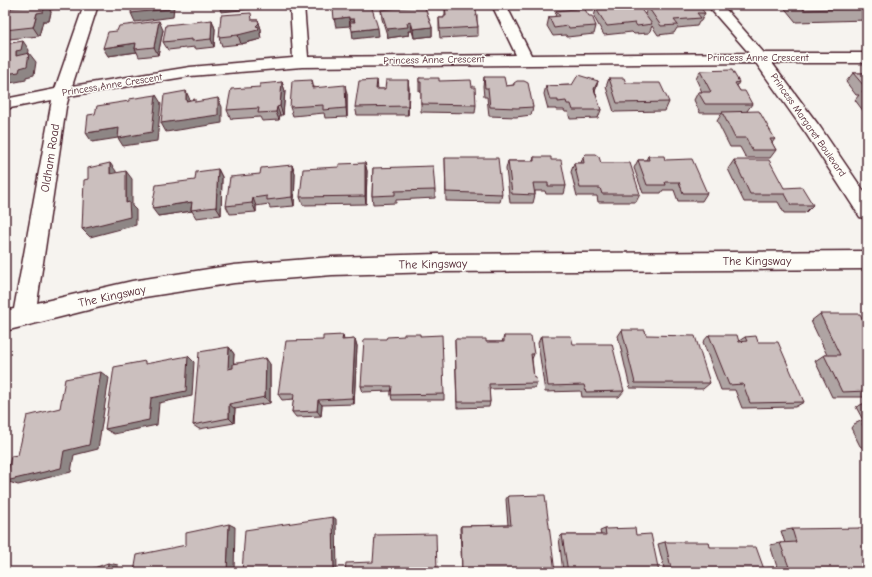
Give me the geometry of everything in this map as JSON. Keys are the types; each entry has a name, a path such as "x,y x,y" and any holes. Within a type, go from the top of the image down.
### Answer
{"street":[{"name":"Oldham Road","path":"14,318 62,93 91,5"},
{"path":"297,5 301,62"},
{"path":"499,5 526,59"},
{"name":"Princess Margaret Boulevard","path":"714,5 760,57 793,99 867,212"},
{"name":"Princess Anne Crescent","path":"5,104 62,93 212,70 301,62 760,57 867,58"},
{"name":"The Kingsway","path":"14,318 132,290 234,274 332,266 446,263 867,260"}],"building":[{"path":"46,5 43,12 37,13 33,27 5,30 5,18 8,16 11,8"},
{"path":"132,5 169,5 169,9 131,13"},
{"path":"371,5 378,28 352,31 350,22 355,22 354,19 349,19 349,17 334,19 333,9"},
{"path":"424,5 432,27 413,29 411,22 407,23 408,27 387,29 381,10"},
{"path":"445,5 475,5 478,27 440,29 439,18 444,18 444,16 446,16"},
{"path":"698,5 705,13 697,13 701,18 674,20 678,25 661,26 648,7"},
{"path":"800,5 867,5 867,8 804,10"},
{"path":"615,7 617,10 640,8 652,24 637,26 635,23 607,26 596,9"},
{"path":"584,8 589,16 592,16 596,26 569,28 568,26 554,28 549,17 560,16 556,11"},
{"path":"251,13 252,20 258,20 259,23 256,26 259,27 258,30 238,35 219,37 221,15"},
{"path":"212,20 211,39 163,42 166,25"},
{"path":"159,21 154,47 135,49 136,43 103,48 108,32 117,31 119,26"},
{"path":"23,41 21,50 16,51 16,56 29,53 27,66 20,68 19,72 5,74 5,44"},
{"path":"732,70 739,82 735,83 740,91 745,91 752,104 705,104 698,92 711,92 700,71"},
{"path":"853,73 867,73 867,86 864,86"},
{"path":"578,75 598,81 594,89 601,110 573,110 571,104 567,104 566,101 558,102 558,100 550,100 546,86 572,85"},
{"path":"484,77 504,77 506,86 514,85 517,81 524,81 528,83 533,107 490,107 488,88 485,88"},
{"path":"419,78 439,78 439,81 471,80 472,87 475,87 476,105 421,104 421,82 419,82"},
{"path":"609,78 624,78 626,83 660,83 669,102 617,103"},
{"path":"312,80 312,88 345,85 346,108 323,110 323,105 290,107 292,81"},
{"path":"377,80 376,89 385,89 386,80 408,80 408,106 355,107 359,81"},
{"path":"282,82 280,106 277,107 276,112 258,113 259,108 227,110 231,89 260,87 260,84"},
{"path":"186,91 186,101 195,99 195,102 218,98 218,115 161,123 164,95"},
{"path":"862,91 867,91 867,98"},
{"path":"156,95 152,132 118,138 119,128 86,133 88,115 95,114 97,106"},
{"path":"759,111 775,139 770,139 776,150 752,150 746,138 735,138 722,112"},
{"path":"586,154 595,154 599,157 601,163 630,163 640,194 602,194 600,188 580,188 574,163 584,163 583,157"},
{"path":"648,156 664,156 665,160 692,159 707,193 683,193 679,182 665,182 666,185 647,185 638,160 649,160"},
{"path":"534,157 551,157 551,160 561,160 566,186 548,186 548,183 533,183 535,195 512,194 508,161 534,161"},
{"path":"445,158 498,158 502,194 446,192"},
{"path":"734,160 769,160 784,188 802,187 813,205 791,205 785,194 750,194"},
{"path":"110,163 110,174 126,171 126,203 129,202 130,217 82,229 84,180 88,179 88,168"},
{"path":"365,163 365,196 300,197 303,169 339,167 339,164"},
{"path":"292,165 292,197 267,200 267,196 253,198 252,203 226,206 230,177 260,174 261,168"},
{"path":"433,166 435,190 395,191 395,195 372,196 373,168"},
{"path":"218,169 216,207 191,210 192,202 152,208 156,185 195,180 196,172"},
{"path":"820,314 860,314 867,327 867,391 842,392 824,355 840,355"},
{"path":"622,330 645,330 646,335 695,336 710,383 635,383"},
{"path":"404,334 420,334 420,336 442,335 444,394 391,395 392,386 361,386 364,339 386,339 387,337 404,336"},
{"path":"343,335 342,340 355,339 352,398 318,400 317,411 292,412 294,394 278,394 286,341 323,340 323,336"},
{"path":"709,335 737,335 739,342 747,341 745,337 756,336 758,342 778,342 804,402 750,403 743,384 729,385"},
{"path":"504,336 531,336 534,354 531,354 534,378 536,378 537,383 489,384 490,402 457,402 455,339 486,339 486,342 504,342"},
{"path":"541,336 571,336 573,344 612,344 624,391 586,392 584,385 548,386"},
{"path":"229,347 228,369 233,368 233,364 266,358 265,397 229,404 229,418 193,425 199,352"},
{"path":"188,356 186,391 151,398 149,420 105,429 114,367 145,361 145,364"},
{"path":"101,372 89,445 64,451 61,468 6,481 11,456 18,455 27,416 60,408 65,379"},
{"path":"867,419 867,433 862,424"},
{"path":"545,495 555,572 462,572 461,526 511,525 508,496"},
{"path":"333,517 334,572 242,572 245,530"},
{"path":"229,524 227,572 134,572 137,555 186,545 186,533"},
{"path":"635,528 636,535 651,534 659,572 568,572 562,535 606,535 605,529"},
{"path":"863,528 867,538 867,572 780,572 778,567 789,567 780,543 796,542 792,529"},
{"path":"436,534 437,572 345,572 346,563 373,562 375,535"},
{"path":"665,542 709,542 710,547 756,547 765,572 672,572"},
{"path":"108,563 107,572 83,572"}]}
